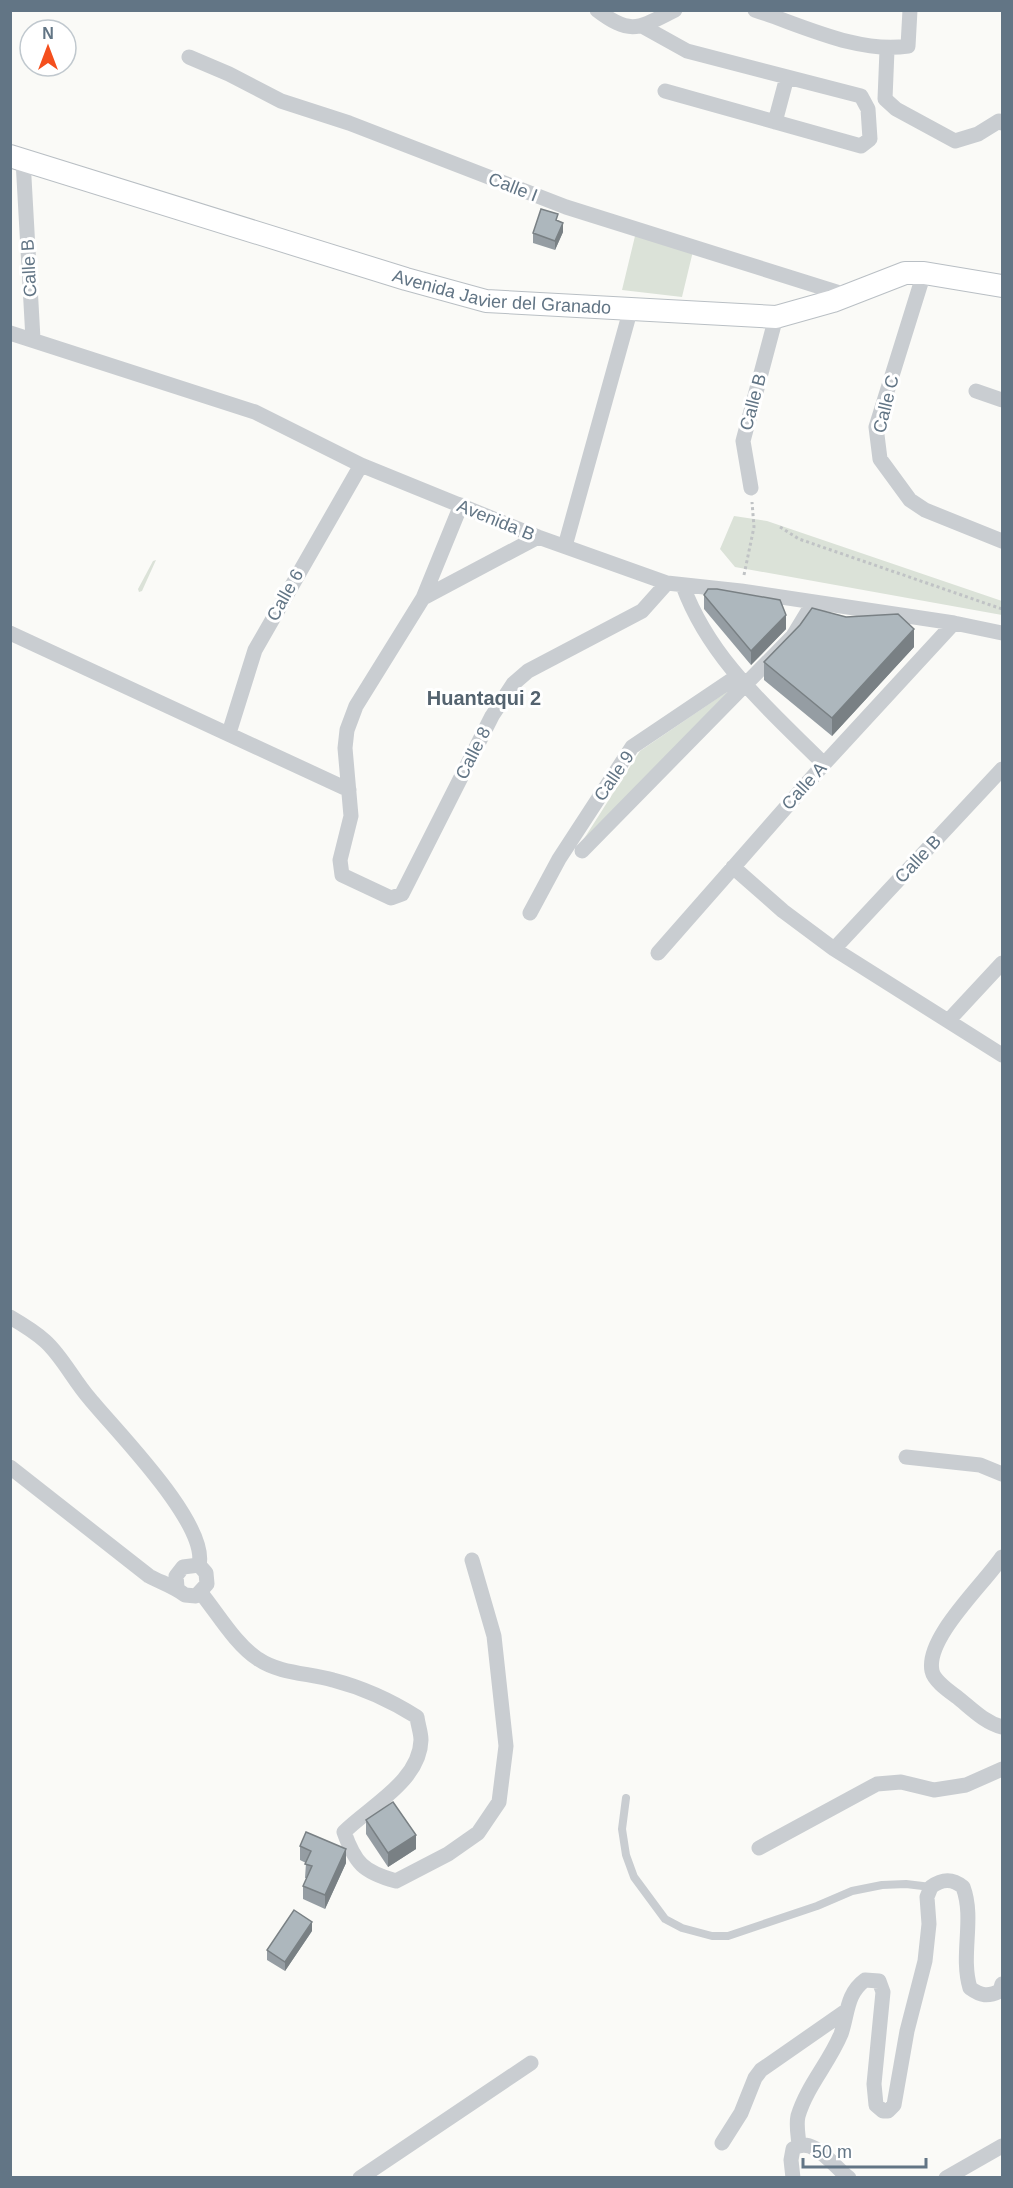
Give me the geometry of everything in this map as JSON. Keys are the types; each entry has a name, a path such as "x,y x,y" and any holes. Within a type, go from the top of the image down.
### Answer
{"street":[{"path":"597,10 617,26 642,26 675,10"},
{"path":"754,10 866,46 887,50 908,46 910,10"},
{"path":"642,26 687,51 861,96 868,110 870,139 861,146 665,92"},
{"path":"887,50 885,99 896,110 955,141 978,134 1001,118"},
{"name":"Calle I","path":"189,57 229,74 281,101 349,123 566,207 846,295"},
{"path":"775,122 787,77"},
{"name":"Avenida Javier del Granado","path":"17,158 469,297 522,304 776,317 846,295 897,274 924,273 1002,286"},
{"name":"Calle B","path":"17,158 33,339"},
{"name":"Calle C","path":"924,273 876,428 876,446 880,459 910,500 925,510 1002,541"},
{"path":"565,546 632,308"},
{"name":"Calle B","path":"752,488 742,441 776,317"},
{"name":"Avenida B","path":"10,333 255,412 361,465 538,537 667,583 741,591 954,623 1002,633"},
{"path":"976,391 1002,400"},
{"name":"Calle 6","path":"229,733 255,650 361,465"},
{"path":"349,790 345,748 347,730 356,706 423,598 461,505"},
{"path":"423,598 538,537"},
{"name":"Calle 8","path":"349,790 351,816 340,860 342,874 391,898 402,894 492,716 513,684 528,671 642,611 667,583"},
{"path":"683,586 694,616 741,681 824,764"},
{"path":"582,850 741,681 793,636 813,603"},
{"name":"Calle A","path":"658,953 824,764 954,623"},
{"path":"10,633 349,790"},
{"name":"Calle 9","path":"530,913 559,859 632,747 741,681"},
{"name":"Calle B","path":"834,949 1002,769"},
{"path":"733,867 783,911 834,949 1002,1055"},
{"path":"948,1021 1002,963"},
{"path":"10,1317 45,1341 90,1399 141,1456 167,1491 196,1539 201,1556 199,1565 208,1579 201,1593"},
{"path":"906,1457 980,1465 1002,1474"},
{"path":"10,1467 149,1576 177,1587 185,1595 201,1593"},
{"path":"1002,1557 937,1641 931,1659 932,1674 945,1687 989,1723 1002,1727"},
{"path":"201,1593 243,1647 258,1660 278,1668 332,1679 384,1696 417,1717 421,1741 417,1759 398,1786 344,1832 353,1857 373,1874 396,1881 448,1854 478,1833 499,1802 506,1746 504,1724 494,1636 472,1560"},
{"path":"177,1587 176,1576 183,1567 199,1565"},
{"path":"759,1848 877,1784 901,1782 918,1788 941,1790 966,1785 1002,1769"},
{"path":"799,2144 797,2119 806,2096 841,2033 846,2011 856,1986 865,1980 879,1981 883,1992 874,2098 879,2108 888,2111 894,2105 908,2031 925,1961 929,1924 927,1897 931,1887 946,1880 956,1881 965,1894 970,1988 982,1995 992,1995 1000,1991 1002,1984"},
{"path":"722,2143 741,2113 755,2078 761,2070 846,2011"},
{"path":"360,2178 531,2063"},
{"path":"794,2178 791,2160 793,2149 799,2144 809,2144 818,2149 831,2164 849,2178"},
{"path":"946,2178 1002,2146"}],"lane":[{"path":"626,1798 622,1829 626,1855 634,1877 665,1919 682,1928 712,1936 728,1936 817,1906 852,1891 882,1885 906,1884 931,1887"}],"path":[{"path":"741,591 754,526 752,488"},
{"path":"780,527 799,539 1002,609"}],"shaded area":[{"path":"636,232 694,247 682,297 622,290"},
{"path":"734,516 767,521 1002,601 1002,615 735,567 720,549"},
{"path":"156,560 142,591 139,592 138,589 153,561"},
{"path":"731,689 580,845 640,751"}],"building":[{"path":"541,209 558,214 556,220 563,223 555,241 533,233"},
{"path":"708,589 780,600 786,615 751,651 704,595"},
{"path":"812,608 846,617 898,614 914,629 832,718 764,662 800,625"},
{"path":"393,1802 416,1835 388,1853 366,1820"},
{"path":"306,1832 346,1849 325,1895 303,1886 312,1866 305,1864 311,1851 300,1846"},
{"path":"294,1910 312,1922 285,1962 267,1950"}],"district":[{"name":"Huantaqui 2","path":"484,698"}]}
